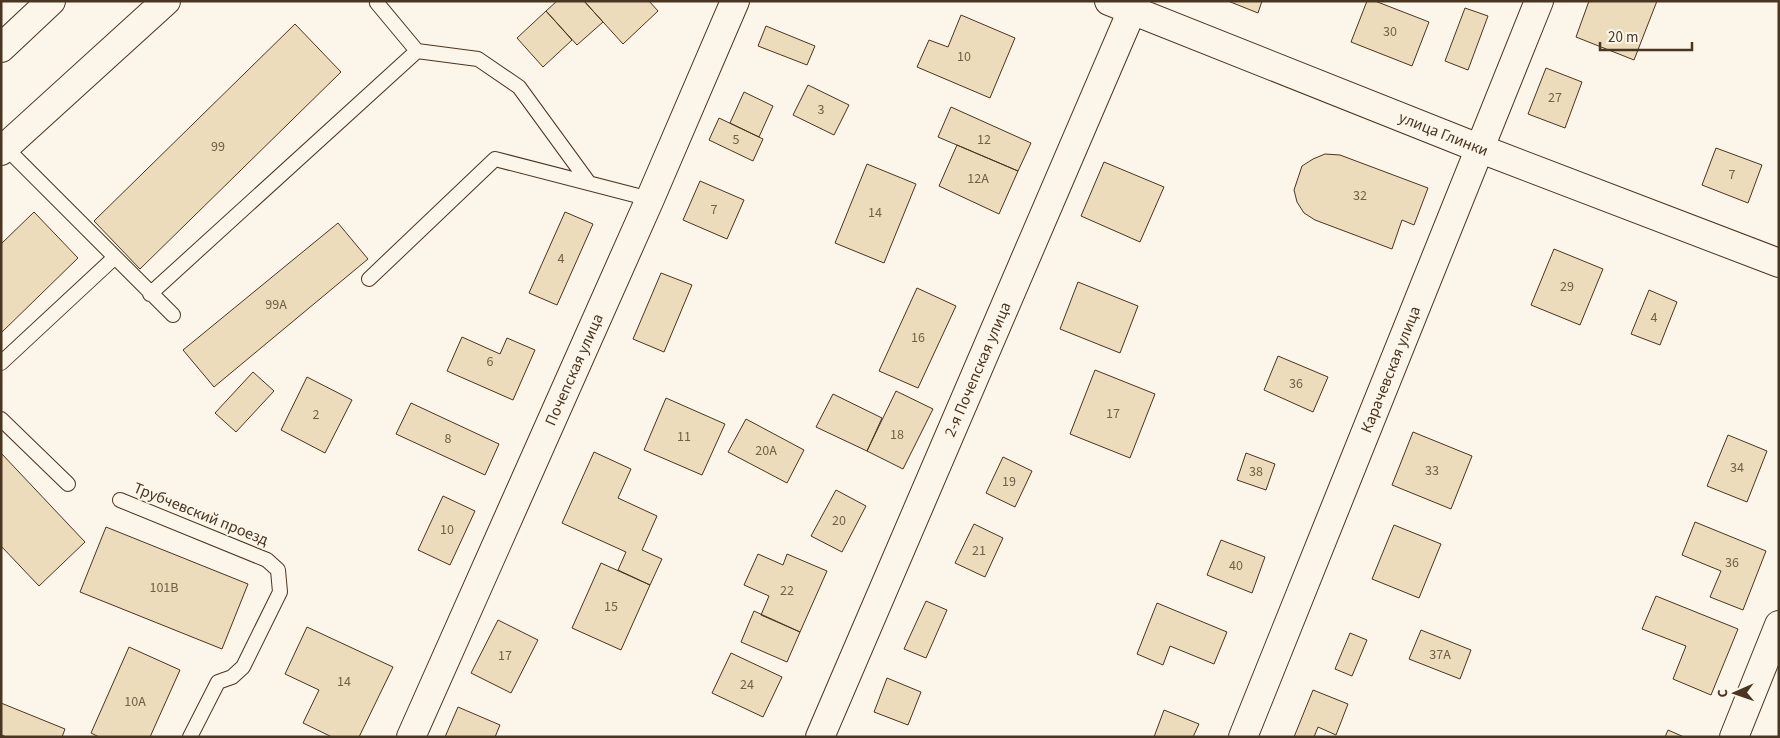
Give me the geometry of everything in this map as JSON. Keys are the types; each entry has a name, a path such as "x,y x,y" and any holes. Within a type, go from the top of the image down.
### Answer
{"street":[{"path":"1,48 51,1"},
{"path":"3,149 166,1"},
{"name":"Почепская улица","path":"411,737 650,199 735,1"},
{"name":"Карачевская улица","path":"1243,737 1539,1"},
{"name":"улица Глинки","path":"1126,5 1481,149 1779,263"},
{"name":"2-я Почепская улица","path":"820,737 1126,5"},
{"path":"1734,737 1779,625"}],"lane":[{"path":"378,1 377,3 417,51 478,59 519,87 589,183"},
{"path":"150,294 417,51"},
{"path":"3,149 173,315"},
{"path":"369,279 495,159 650,199"},
{"path":"1,363 114,258"},
{"path":"1,420 68,484"},
{"name":"Трубчевский проезд","path":"120,500 267,560 278,570 280,592 243,667 232,678 218,682 190,737"}],"building":[{"path":"557,1 584,1 603,22 577,45 546,11"},
{"path":"584,1 649,1 658,11 623,44"},
{"path":"1228,1 1262,1 1258,13"},
{"path":"1367,1 1375,1 1429,22 1412,66 1351,42"},
{"path":"1589,1 1657,1 1634,60 1576,37"},
{"path":"1465,8 1488,16 1468,70 1445,61"},
{"path":"546,11 572,40 543,67 517,38"},
{"path":"961,15 1015,38 990,98 917,67 929,40 948,47"},
{"path":"295,24 341,72 140,269 94,221"},
{"path":"766,26 815,46 807,65 758,46"},
{"path":"1546,68 1582,82 1565,128 1528,114"},
{"path":"808,85 849,105 834,135 793,115"},
{"path":"744,92 773,106 759,137 730,123"},
{"path":"951,107 1031,143 1018,171 938,137"},
{"path":"719,118 763,139 753,161 709,140"},
{"path":"957,145 1018,171 999,214 939,186"},
{"path":"1716,148 1762,165 1748,203 1702,185"},
{"path":"1325,154 1340,155 1428,188 1414,225 1402,220 1392,249 1315,220 1304,213 1297,202 1294,190 1302,166"},
{"path":"1104,162 1164,187 1140,242 1081,216"},
{"path":"867,164 916,184 884,263 835,243"},
{"path":"700,181 744,200 727,239 683,220"},
{"path":"34,212 78,258 1,333 1,244"},
{"path":"565,212 593,224 557,305 529,293"},
{"path":"338,223 368,259 214,387 183,350"},
{"path":"1554,249 1603,269 1580,325 1531,305"},
{"path":"661,273 692,285 664,352 633,339"},
{"path":"1078,282 1138,306 1120,353 1060,329"},
{"path":"917,288 956,306 918,388 879,371"},
{"path":"1649,290 1677,302 1660,345 1631,334"},
{"path":"462,337 500,354 507,338 535,350 513,400 447,371"},
{"path":"1278,356 1328,377 1313,412 1264,390"},
{"path":"1095,370 1155,394 1130,458 1070,434"},
{"path":"253,372 274,391 236,432 215,413"},
{"path":"307,377 352,400 325,453 281,430"},
{"path":"896,391 933,409 903,469 867,451"},
{"path":"833,394 882,418 867,451 816,427"},
{"path":"666,398 725,424 702,475 644,450"},
{"path":"411,403 499,444 485,475 396,434"},
{"path":"746,419 804,450 787,483 728,452"},
{"path":"1413,432 1472,456 1451,509 1392,485"},
{"path":"1728,435 1767,451 1747,502 1707,486"},
{"path":"594,452 631,469 618,498 657,516 642,550 662,559 650,585 618,570 626,552 562,523"},
{"path":"1,453 85,542 39,586 1,546"},
{"path":"1246,453 1275,464 1266,490 1237,480"},
{"path":"1003,457 1032,471 1015,507 986,493"},
{"path":"836,490 866,506 842,552 811,536"},
{"path":"443,496 475,511 450,565 418,550"},
{"path":"1695,522 1766,551 1743,610 1710,597 1721,571 1682,555"},
{"path":"974,524 1003,538 985,577 955,563"},
{"path":"1394,525 1441,544 1419,598 1372,579"},
{"path":"106,527 248,584 222,649 80,592"},
{"path":"1221,540 1265,557 1252,593 1207,575"},
{"path":"758,554 783,565 787,554 827,571 800,632 761,615 769,596 744,585"},
{"path":"601,563 650,585 621,650 572,628"},
{"path":"1656,596 1738,629 1711,695 1673,679 1686,646 1642,629"},
{"path":"926,601 947,610 926,658 904,649"},
{"path":"1157,603 1227,632 1214,664 1170,646 1163,665 1137,654"},
{"path":"754,611 800,632 787,662 741,642"},
{"path":"498,620 538,640 511,693 471,673"},
{"path":"307,627 393,667 359,737 332,737 303,723 319,690 285,674"},
{"path":"1421,630 1471,650 1460,679 1409,659"},
{"path":"1350,633 1367,640 1352,676 1335,669"},
{"path":"129,647 180,670 150,737 99,737 91,733"},
{"path":"731,653 782,677 763,717 712,693"},
{"path":"887,678 921,692 908,725 874,712"},
{"path":"1313,690 1348,704 1336,735 1318,727 1314,737 1294,737"},
{"path":"1,703 65,729 62,737 7,737 1,735"},
{"path":"458,707 500,725 495,737 445,737"},
{"path":"1164,710 1199,724 1193,737 1154,737"},
{"path":"1668,730 1684,737 1665,737"}]}
